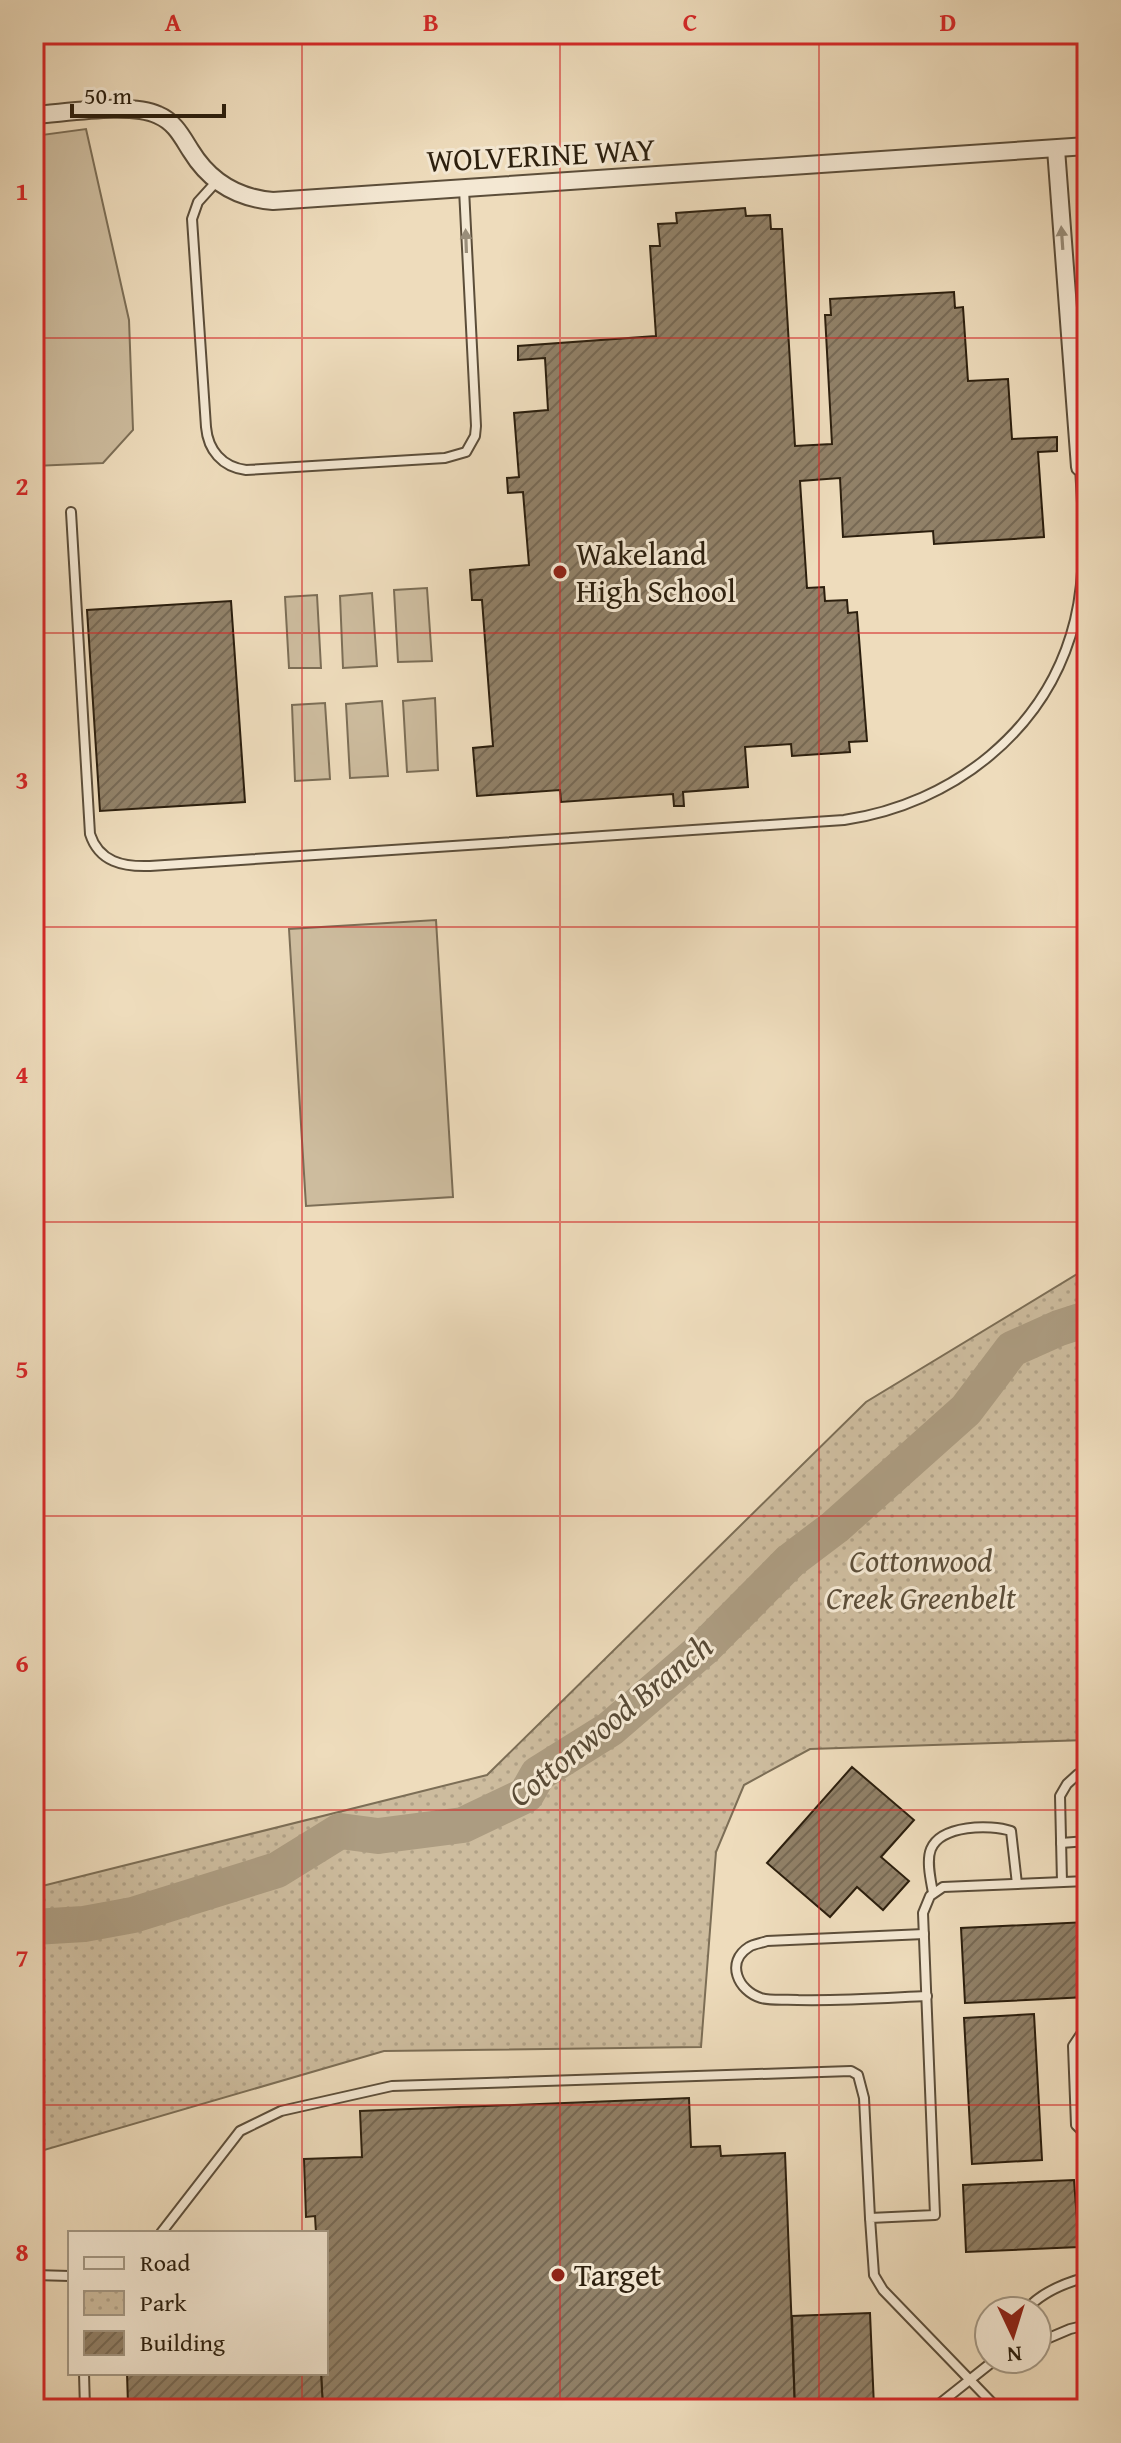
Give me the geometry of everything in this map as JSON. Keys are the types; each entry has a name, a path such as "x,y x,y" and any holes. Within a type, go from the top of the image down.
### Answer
{"street":[{"name":"WOLVERINE WAY","path":"34,115 132,108 146,110 172,124 206,172 217,181 244,196 273,201 1087,146"},
{"path":"1056,149 1083,466"}],"lane":[{"path":"217,181 198,202 192,219 208,443 213,452 230,465 246,470 445,458 466,452 475,436 476,426 464,189"},
{"path":"71,512 90,834 95,847 108,859 127,865 150,866 844,820 878,814 926,797 972,771 1012,735 1033,708 1057,667 1075,620 1081,585 1083,466"},
{"path":"1062,1882 1060,1796 1078,1774 1087,1774"},
{"path":"933,1893 930,1850 941,1837 975,1827 996,1826 1011,1831 1017,1884"},
{"path":"1061,1843 1087,1841"},
{"path":"870,2218 935,2215 925,1905 933,1893 943,1887 1087,1881"},
{"path":"924,1934 767,1941 749,1947 740,1957 736,1970 738,1981 747,1991 763,1999 927,1996"},
{"path":"1087,2033 1081,2034 1073,2046 1076,2125 1087,2136"},
{"path":"163,2231 240,2131 281,2111 392,2086 851,2071 858,2075 864,2098 874,2275 883,2290 998,2409"},
{"path":"34,2275 68,2276"},
{"path":"1044,2295 1087,2277"},
{"path":"1053,2336 1087,2325"},
{"path":"84,2375 85,2409"},
{"path":"933,2409 978,2375"}],"green space":[{"path":"86,129 129,320 133,430 103,463 34,466 34,136"},
{"path":"427,588 432,661 398,662 394,590"},
{"path":"372,593 377,666 343,668 340,596"},
{"path":"317,595 321,668 289,668 285,597"},
{"path":"435,698 438,770 407,772 403,701"},
{"path":"382,701 388,776 350,778 346,704"},
{"path":"325,703 330,779 295,781 292,705"},
{"path":"436,920 453,1197 306,1206 289,929"},
{"name":"Cottonwood Creek Greenbelt","path":"1087,1268 1087,1740 810,1749 744,1785 716,1852 701,2047 384,2051 34,2153 34,1888 487,1775 866,1402"}],"building":[{"path":"745,208 746,216 770,215 771,229 782,229 795,446 832,444 825,315 831,315 830,299 954,292 955,308 963,307 968,381 1008,379 1012,439 1057,437 1057,451 1038,452 1044,537 934,544 933,531 843,537 840,478 800,481 807,588 824,587 825,601 847,600 848,613 857,612 867,741 849,742 850,752 792,756 791,744 745,747 748,787 683,792 684,806 674,806 673,794 561,802 560,790 477,796 473,748 493,746 482,600 472,600 470,570 529,565 523,492 508,493 507,478 519,477 514,413 548,410 545,358 518,360 518,346 656,336 650,246 660,246 658,224 677,223 676,213"},
{"path":"231,601 245,802 100,811 87,610"},
{"path":"852,1767 914,1820 881,1857 909,1881 883,1910 857,1887 830,1917 767,1863"},
{"path":"1087,1922 1087,1997 965,2003 961,1928"},
{"path":"1034,2014 1042,2160 972,2164 964,2018"},
{"name":"Target","path":"689,2098 691,2147 720,2146 721,2156 785,2153 795,2409 323,2409 321,2375 328,2375 328,2231 316,2231 315,2216 306,2217 304,2159 362,2157 360,2111"},
{"path":"1074,2180 1079,2247 966,2252 963,2185"},
{"path":"34,2305 39,2305 42,2398 34,2398"},
{"path":"870,2313 874,2407 795,2409 792,2316"},
{"path":"127,2375 321,2375 323,2409 285,2409 266,2400 128,2405"}],"waterway":[{"name":"Cottonwood Branch","path":"34,1927 84,1924 133,1915 277,1870 340,1831 378,1836 463,1825 526,1795 538,1774 610,1729 705,1647 790,1561 835,1527 966,1410 1012,1349 1087,1319"}],"place":[{"name":"Wakeland High School","path":"560,572"},
{"name":"Target","path":"558,2275"}]}
